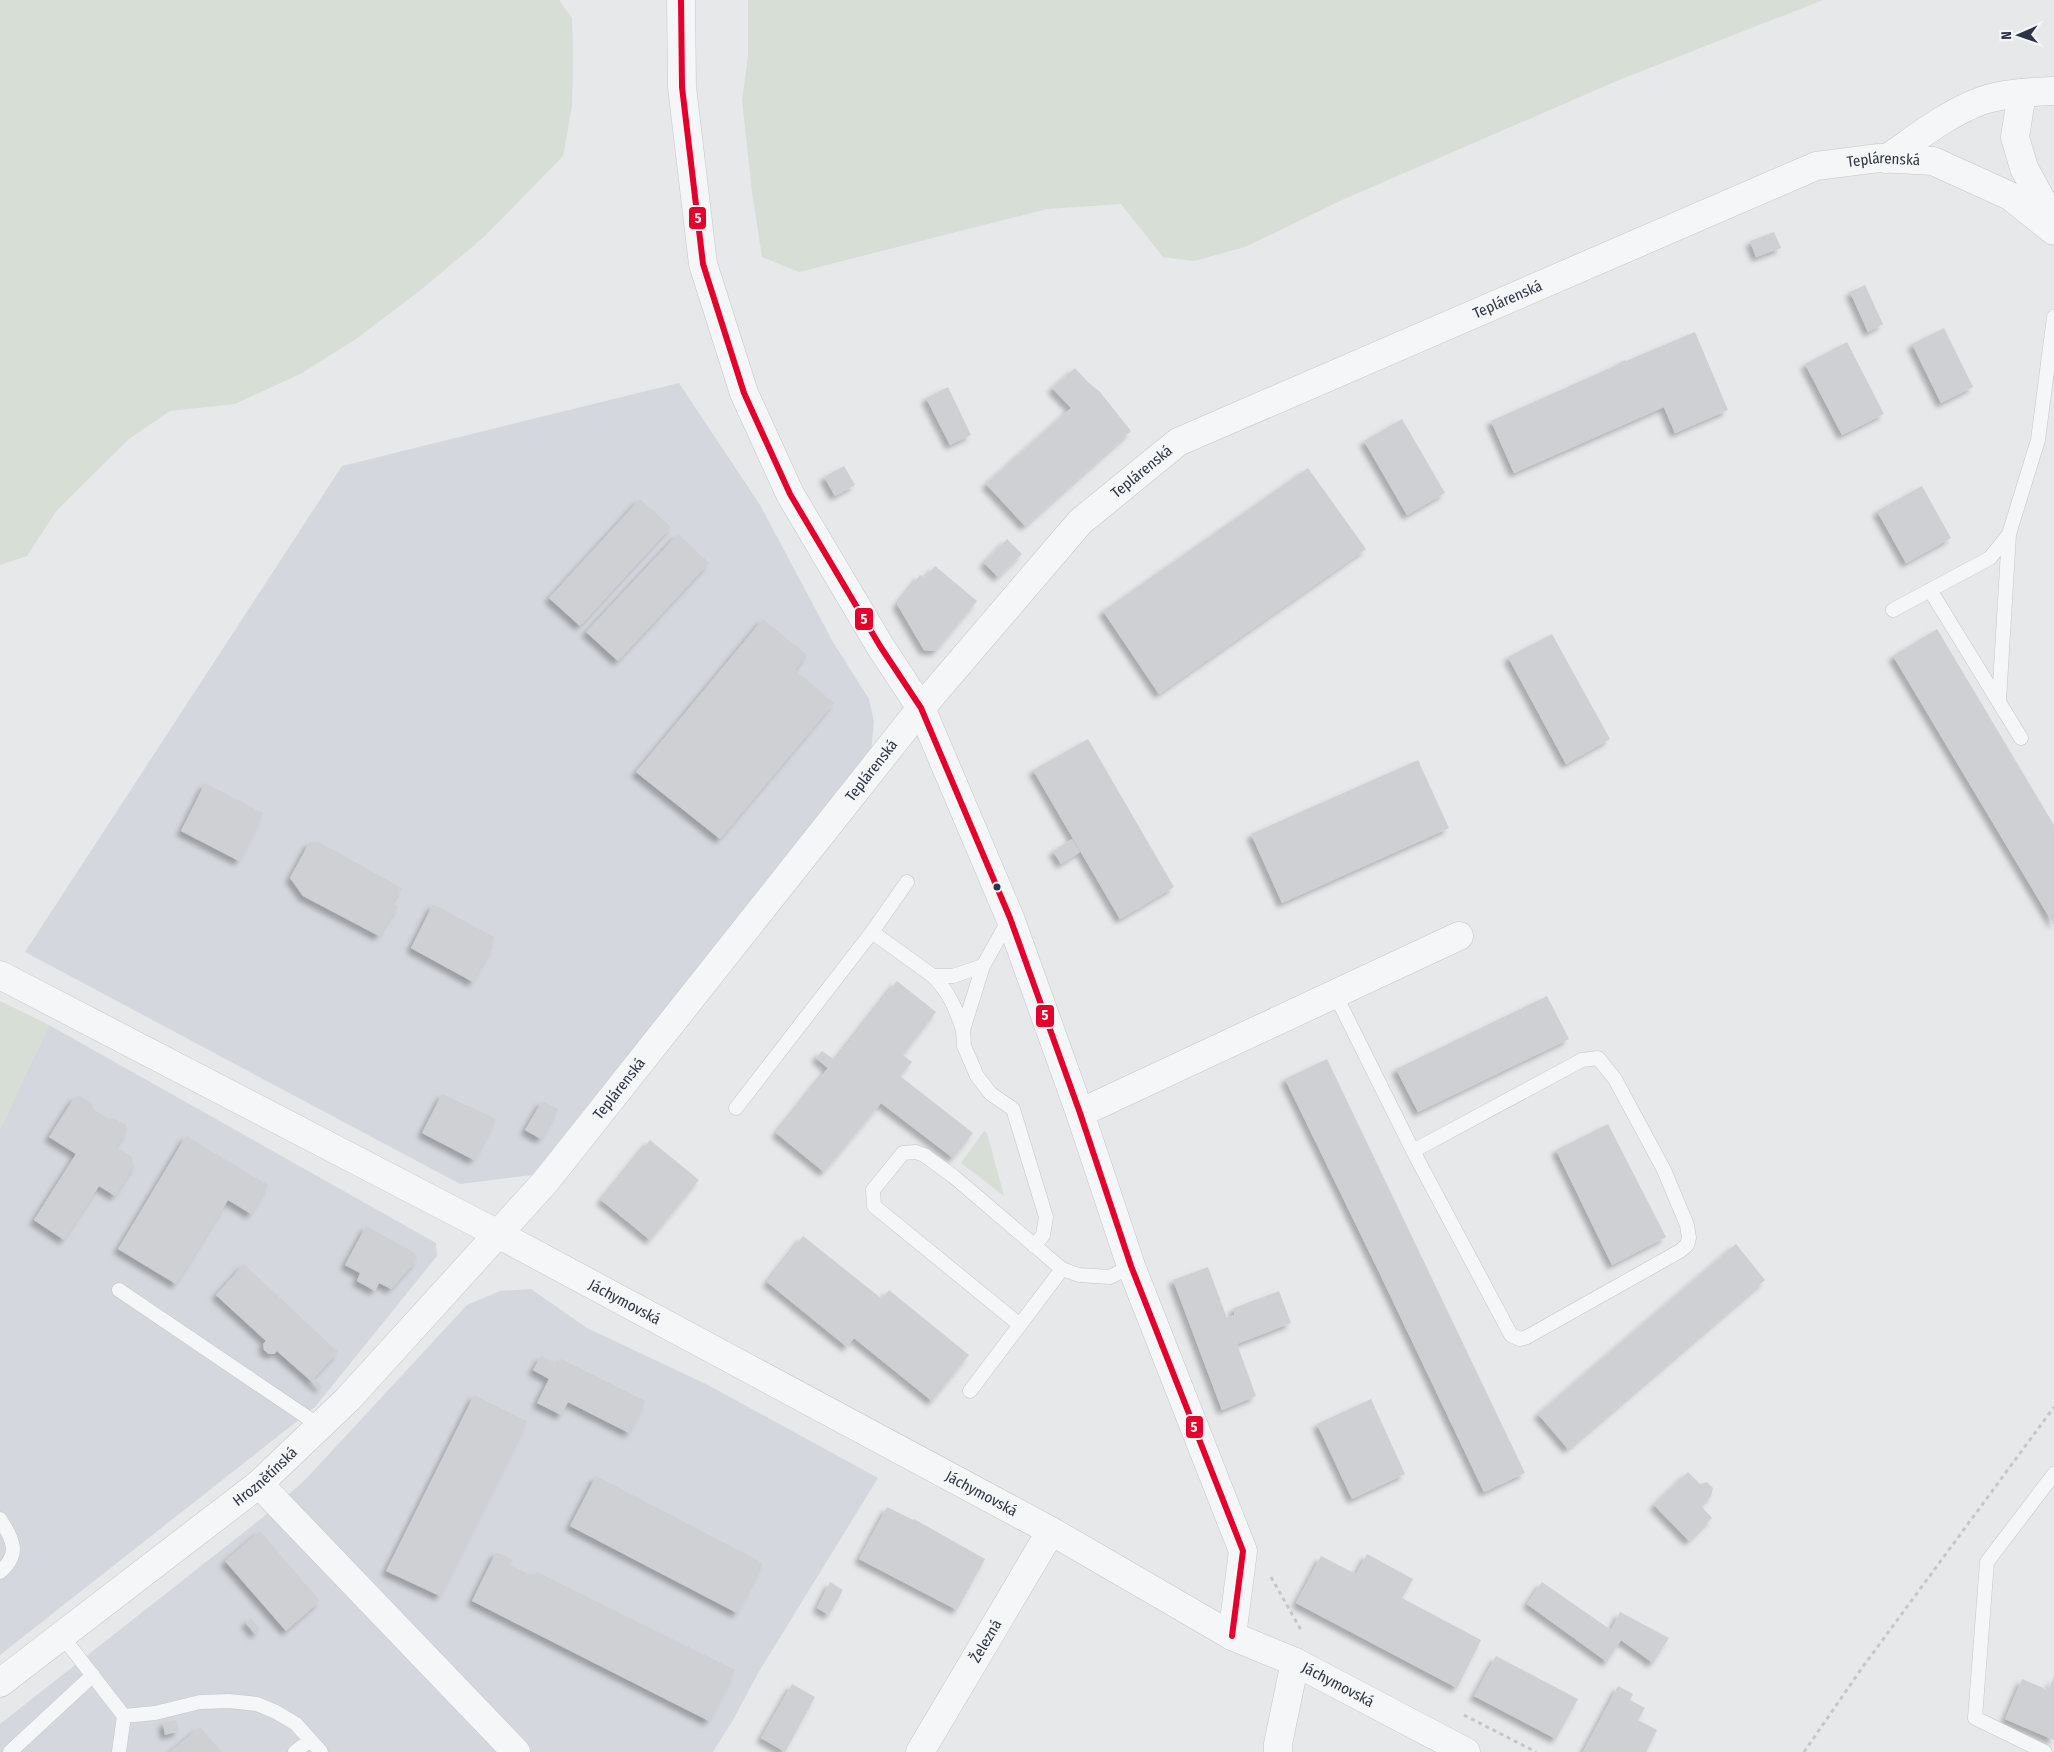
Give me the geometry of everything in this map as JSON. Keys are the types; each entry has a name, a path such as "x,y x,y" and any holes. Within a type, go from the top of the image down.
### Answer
{"street":[{"path":"681,0 682,87 703,264 744,393 790,494 880,646 921,708 1010,918 1080,1113 1131,1266 1244,1551 1232,1636"},
{"path":"1886,159 1950,115 1983,100 2022,93 2054,91"},
{"path":"2022,93 2015,137 2024,168 2054,224"},
{"name":"Teplárenská","path":"498,1234 546,1180 921,708 1080,522 1178,442 1816,166 1886,159 1933,161 2010,196 2054,231"},
{"path":"1080,1113 1459,936"},
{"name":"Jáchymovská","path":"0,976 498,1234 1051,1530 1232,1636 1295,1662 1466,1752"},
{"name":"Hroznětínská","path":"0,1683 259,1484 348,1399 498,1234"},
{"path":"259,1484 516,1752"},
{"name":"Železná","path":"920,1752 1051,1530"},
{"path":"1278,1752 1295,1662"}],"lane":[{"path":"1999,702 2009,534 2038,440 2054,317"},
{"path":"1893,610 1990,558 2009,534"},
{"path":"1930,590 2021,738"},
{"path":"736,1108 872,932 907,882"},
{"path":"963,1030 983,966 1010,918"},
{"path":"872,932 933,976 945,989 955,1006 963,1030 964,1046 976,1076 991,1094 1013,1109 1046,1217 1043,1235 1034,1246"},
{"path":"933,976 953,976 983,966"},
{"path":"1335,994 1413,1150 1511,1335 1520,1339 1680,1251 1687,1244 1689,1238 1687,1225 1664,1170 1615,1079 1598,1058 1582,1060 1413,1150"},
{"path":"1020,1324 874,1206 873,1190 903,1153 916,1152 924,1155 953,1176 1062,1269 1079,1275 1110,1277 1131,1266"},
{"path":"970,1390 1062,1269"},
{"path":"119,1290 320,1426"},
{"path":"2045,1752 1976,1718 1987,1562 2054,1474"},
{"path":"0,1519 9,1534 14,1551 9,1564 0,1572"},
{"path":"62,1636 124,1716 119,1752"},
{"path":"10,1752 93,1675"},
{"path":"124,1716 155,1713 200,1702 229,1701 257,1704 276,1712 296,1724 321,1752"},
{"path":"295,1752 310,1740"}],"path":[{"path":"1804,1752 1862,1668 2054,1407"},
{"path":"1270,1575 1299,1629 1308,1634"},
{"path":"1457,1711 1536,1752"}],"shaded area":[{"path":"0,0 559,0 572,18 573,56 572,106 563,156 485,236 422,289 356,339 302,373 235,404 170,411 129,439 57,510 27,556 0,565"},
{"path":"748,0 1823,0 1619,80 1342,200 1245,247 1194,261 1163,257 1121,204 1047,209 799,272 762,257 752,192 742,100 748,57"},
{"path":"679,383 760,505 833,642 869,699 874,722 871,752 532,1175 460,1184 25,952 342,466"},
{"path":"0,1001 49,1025 0,1129"},
{"path":"49,1025 436,1243 437,1256 315,1407 0,1655 0,1129"},
{"path":"984,1131 987,1133 1004,1196 961,1163"},
{"path":"531,1289 587,1328 708,1385 878,1478 757,1675 713,1752 0,1752 0,1724 262,1518 305,1480 467,1305 500,1291"}],"building":[{"path":"1774,232 1781,248 1756,257 1750,241"},
{"path":"1865,285 1883,324 1868,332 1850,292"},
{"path":"1944,328 1973,387 1941,403 1912,344"},
{"path":"1695,332 1728,410 1675,433 1664,407 1514,473 1491,421 1618,363"},
{"path":"1847,342 1884,414 1842,435 1805,364"},
{"path":"1075,368 1100,392 1131,431 1025,526 986,484 1071,408 1052,388"},
{"path":"948,387 971,435 950,445 926,398"},
{"path":"1402,419 1445,493 1407,515 1364,441"},
{"path":"844,466 855,485 835,496 824,477"},
{"path":"1308,468 1366,549 1159,694 1103,611"},
{"path":"1922,486 1951,538 1906,563 1877,511"},
{"path":"640,499 671,527 580,626 549,598"},
{"path":"678,534 709,563 618,661 586,632"},
{"path":"1007,539 1022,554 998,577 984,563"},
{"path":"935,566 977,601 936,651 924,650 897,604 920,575 925,578"},
{"path":"763,619 807,655 795,670 834,703 720,839 636,772"},
{"path":"1937,629 2054,825 2054,925 1893,656"},
{"path":"1552,634 1610,739 1566,764 1508,657"},
{"path":"1088,739 1174,887 1120,919 1033,770"},
{"path":"1418,760 1449,828 1282,903 1251,834"},
{"path":"205,783 263,813 239,861 181,831"},
{"path":"1072,839 1080,852 1061,864 1053,851"},
{"path":"319,842 402,888 392,903 398,906 379,936 303,896 290,878 309,843"},
{"path":"433,904 494,937 491,945 493,946 473,982 411,948"},
{"path":"897,981 936,1012 903,1055 912,1062 900,1076 973,1133 953,1158 881,1103 824,1172 776,1133 828,1068 816,1058 822,1051 835,1060"},
{"path":"1547,996 1569,1039 1418,1112 1396,1069"},
{"path":"1327,1059 1525,1473 1484,1492 1285,1079"},
{"path":"442,1094 496,1119 474,1160 422,1133"},
{"path":"80,1096 92,1103 93,1109 109,1119 114,1118 126,1125 127,1131 116,1147 132,1157 134,1167 115,1196 99,1186 64,1240 34,1220 76,1154 49,1137 74,1098"},
{"path":"542,1101 558,1109 541,1139 525,1130"},
{"path":"1608,1124 1666,1237 1612,1265 1556,1150"},
{"path":"186,1136 268,1185 251,1214 228,1200 176,1284 118,1249"},
{"path":"650,1140 699,1180 650,1240 601,1200"},
{"path":"366,1226 415,1253 417,1260 391,1289 379,1283 375,1291 357,1281 360,1273 345,1265"},
{"path":"803,1236 882,1299 889,1290 969,1355 932,1401 854,1338 847,1347 767,1282"},
{"path":"1736,1244 1765,1280 1568,1449 1538,1414"},
{"path":"244,1264 338,1352 314,1378 322,1386 320,1389 277,1351 274,1354 269,1354 264,1350 263,1344 266,1341 216,1295"},
{"path":"1208,1267 1227,1318 1234,1315 1234,1308 1279,1291 1291,1323 1237,1344 1256,1396 1222,1410 1173,1280"},
{"path":"541,1356 558,1364 561,1359 645,1401 629,1433 568,1402 561,1415 537,1403 549,1379 533,1370"},
{"path":"474,1395 527,1421 440,1596 386,1571"},
{"path":"1371,1399 1405,1474 1352,1499 1317,1424"},
{"path":"1688,1472 1700,1484 1707,1482 1713,1488 1711,1496 1701,1506 1712,1518 1689,1541 1654,1505"},
{"path":"596,1476 763,1563 737,1613 570,1526"},
{"path":"887,1507 914,1519 985,1559 957,1610 859,1559"},
{"path":"260,1531 320,1601 286,1631 225,1561"},
{"path":"496,1552 513,1560 510,1565 535,1577 537,1572 735,1670 709,1721 472,1601"},
{"path":"1367,1554 1413,1579 1402,1598 1481,1640 1457,1688 1296,1603 1321,1556 1356,1574"},
{"path":"830,1582 843,1590 829,1615 817,1608"},
{"path":"1542,1582 1611,1630 1620,1612 1669,1638 1653,1663 1621,1640 1607,1662 1527,1604"},
{"path":"251,1618 260,1629 255,1634 246,1623"},
{"path":"1496,1656 1578,1699 1556,1739 1474,1696"},
{"path":"2054,1677 2054,1740 2005,1719 2022,1679 2048,1690"},
{"path":"792,1684 815,1697 785,1752 761,1738"},
{"path":"1618,1686 1633,1694 1630,1700 1645,1708 1638,1720 1657,1730 1646,1752 1583,1752"},
{"path":"176,1720 179,1731 165,1735 163,1723"},
{"path":"200,1727 222,1752 170,1752"}],"transit line":[{"name":"5","path":"681,0 682,87 703,264 744,393 790,494 880,646 921,708 1010,918 1080,1113 1131,1266 1243,1551 1232,1636"}]}
